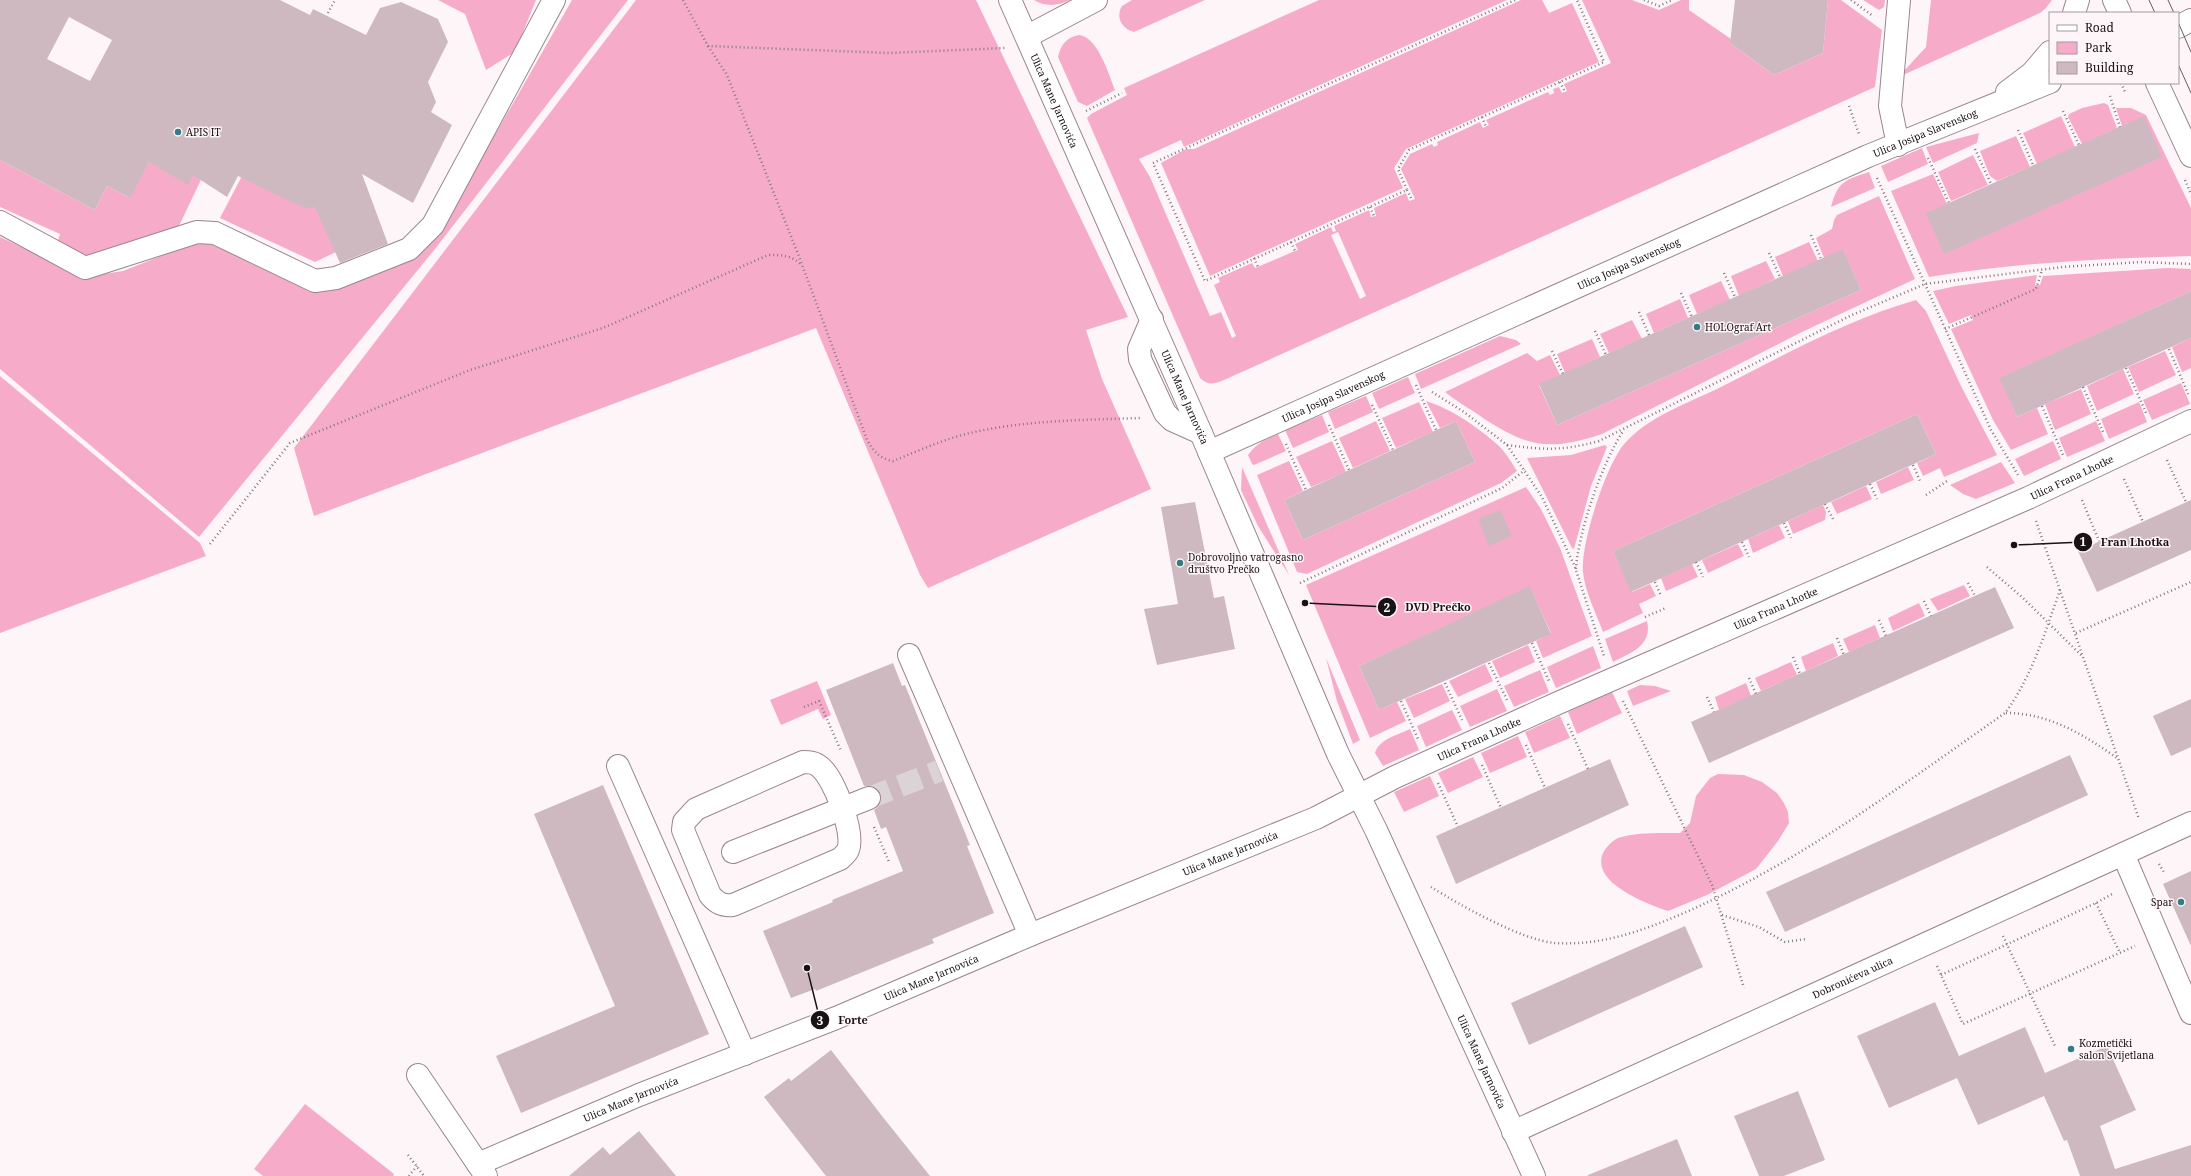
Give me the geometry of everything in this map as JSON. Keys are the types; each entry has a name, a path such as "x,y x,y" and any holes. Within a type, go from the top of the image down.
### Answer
{"street":[{"path":"0,222 85,268 197,232 215,233 315,281 336,278 409,249 433,225 554,0"},
{"name":"Ulica Mane Jarnovića","path":"1010,0 1030,41 1152,319 1338,754 1360,795 1534,1176"},
{"path":"1030,41 1096,0"},
{"path":"1898,145 1890,106 1899,0"},
{"path":"2074,12 2078,0"},
{"path":"2114,0 2120,12"},
{"path":"2179,26 2191,20"},
{"path":"1978,112 2032,73 2049,53"},
{"name":"Ulica Josipa Slavenskog","path":"1205,442 1276,421 1868,156 2049,82"},
{"path":"2156,84 2191,156"},
{"path":"1152,319 1139,348 1140,359 1166,413 1205,442"},
{"name":"Ulica Frana Lhotke","path":"1360,795 1558,703 2028,498 2191,421"},
{"path":"909,655 947,767 1030,935"},
{"path":"803,762 813,762 821,767 828,775 843,809 850,841 848,851 840,859 733,905 725,906 717,903 710,895 683,830 684,822 696,809 803,762"},
{"path":"618,766 745,1054"},
{"name":"Ulica Mane Jarnovića","path":"418,1076 482,1170 639,1095 836,1018 1030,935 1316,818 1360,795"},
{"path":"733,852 869,798"},
{"name":"Dobronićeva ulica","path":"1513,1132 2191,823"},
{"path":"2123,854 2191,1013"}],"path":[{"path":"328,13 335,0"},
{"path":"683,0 708,46 727,74 803,267 867,440 874,452 882,458 893,461 969,433 998,428 1053,422 1170,417"},
{"path":"1407,190 1205,281 1153,163 1515,0"},
{"path":"1412,200 1398,169 1409,150 1604,62 1577,0"},
{"path":"1644,0 1659,6 1672,0"},
{"path":"1851,0 1880,21"},
{"path":"708,46 888,53 958,51 1030,41"},
{"path":"1560,82 1564,92"},
{"path":"2121,84 2126,94"},
{"path":"1080,113 1122,94"},
{"path":"2110,96 2120,127"},
{"path":"1848,106 1862,140"},
{"path":"2063,111 2079,145"},
{"path":"1482,117 1486,127"},
{"path":"2018,130 2033,165"},
{"path":"1918,136 1949,203"},
{"path":"1975,149 1991,184"},
{"path":"1875,172 1990,430 2021,480"},
{"path":"1370,207 1374,216"},
{"path":"1811,235 1821,259"},
{"path":"1291,242 1295,251"},
{"path":"1769,253 1780,277"},
{"path":"210,544 290,443 470,370 567,341 602,328 768,255 784,255 795,258 803,267"},
{"path":"1254,258 1258,267"},
{"path":"1508,446 1544,450 1574,448 1599,441 1852,315 1925,284 2042,270 2140,262 2191,264"},
{"path":"1945,329 2036,289 2042,270"},
{"path":"1724,274 1735,297"},
{"path":"1682,293 1692,317"},
{"path":"1639,312 1649,335"},
{"path":"1595,331 1606,355"},
{"path":"2169,349 2191,399"},
{"path":"1552,351 1563,374"},
{"path":"1406,363 1436,430"},
{"path":"1362,383 1393,450"},
{"path":"1432,392 1464,412 1508,446 1525,470 1542,497 1576,571 1606,662"},
{"path":"1319,402 1349,470"},
{"path":"1276,421 1306,490"},
{"path":"1576,571 1577,551 1602,473 1616,441 1624,429"},
{"path":"1912,465 1920,481"},
{"path":"1300,583 1502,488 1525,470"},
{"path":"1926,495 1947,481"},
{"path":"1870,484 1877,499"},
{"path":"1826,504 1832,519"},
{"path":"2034,517 2142,824"},
{"path":"1784,523 1791,538"},
{"path":"1742,542 1749,557"},
{"path":"1696,562 1703,577"},
{"path":"1987,567 2048,623 2083,658"},
{"path":"1654,582 1661,596"},
{"path":"2076,633 2191,582"},
{"path":"1968,583 1975,596"},
{"path":"1431,887 1450,899 1506,927 1540,940 1554,943 1581,944 1614,938 1646,929 1716,899 1843,825 2005,713 2015,700 2035,658 2060,590"},
{"path":"1924,601 1931,616"},
{"path":"1645,617 1666,608"},
{"path":"1879,620 1886,636"},
{"path":"1837,638 1844,654"},
{"path":"1793,657 1800,674"},
{"path":"1749,678 1756,694"},
{"path":"1620,696 1712,885 1744,988"},
{"path":"1707,697 1714,712"},
{"path":"2005,713 2038,716 2084,735 2118,758"},
{"path":"1941,975 2007,946 2096,903 2135,880 2162,868"},
{"path":"2096,903 2120,953"},
{"path":"1992,914 2056,1048"},
{"path":"1722,915 1759,927 1785,942 1806,939"},
{"path":"1927,944 1963,1024 2158,935"},
{"path":"408,1155 424,1176"},
{"path":"408,1176 417,1166"}],"green space":[{"path":"438,0 536,0 515,52 486,70 465,14"},
{"path":"572,0 628,0 435,249 199,537 0,369 0,237 85,277 123,271 196,242 220,246 318,292 356,282 392,264 447,219"},
{"path":"636,0 976,0 1128,317 1086,330 1102,379 1151,489 928,588 920,575 816,328 314,516 294,448"},
{"path":"1034,0 1070,0 1061,4 1047,5"},
{"path":"1132,0 1205,0 1134,32 1123,25 1119,14 1122,6"},
{"path":"1319,0 1507,0 1184,147 1181,140 1139,159 1150,177 1210,316 1221,312 1232,338 1236,336 1214,285 1220,282 1218,278 1252,263 1255,268 1298,250 1295,244 1331,227 1333,232 1336,231 1334,226 1369,210 1371,217 1376,216 1374,208 1406,193 1409,201 1415,199 1401,169 1410,154 1432,144 1434,147 1438,145 1437,142 1480,122 1483,128 1489,125 1486,120 1548,92 1550,95 1554,93 1553,89 1559,87 1562,93 1567,91 1564,84 1611,63 1582,0 1632,0 1659,10 1681,0 1689,0 1689,10 1731,39 1730,43 1774,75 1823,53 1828,0 1841,0 1882,30 1875,87 1224,380 1212,384 1200,378 1087,118 1091,114 1127,95 1124,88","holes":["1338,232 1366,296 1360,299 1331,235"]},
{"path":"1521,0 1542,0 1549,13 1572,3 1599,62 1406,149 1394,168 1403,188 1210,276 1161,163 1186,149 1194,149"},
{"path":"1863,0 1885,0 1884,7 1879,10"},
{"path":"1931,0 2052,0 2040,13 1903,75 1904,71 1926,47"},
{"path":"1079,35 1086,37 1097,49 1115,90 1087,106 1078,102 1058,57 1065,42 1071,37"},
{"path":"2104,103 2108,105 2117,128 2082,144 2068,117 2069,114 2082,108"},
{"path":"2116,108 2131,108 2146,115 2191,208 2191,256 2060,262 1994,268 1929,277 1891,191 1933,174 1947,204 2122,126"},
{"path":"2061,116 2075,147 2037,164 2023,133"},
{"path":"1979,133 1977,143 1933,163 1926,147"},
{"path":"2016,136 2030,167 1997,181 1990,176 1980,151"},
{"path":"1922,148 1928,164 1888,182 1881,166"},
{"path":"1973,155 1988,185 1951,201 1938,172"},
{"path":"211,159 176,232 99,255 84,256 57,244 60,234 0,207 0,160 95,210 107,186 128,197 149,162"},
{"path":"244,172 321,199 338,251 315,262 220,218"},
{"path":"1869,172 1875,188 1831,207 1837,192 1844,183 1854,177"},
{"path":"1879,196 1915,279 1802,332 1602,434 1568,443 1540,444 1527,441 1499,428 1445,392 1527,353 1537,361 1550,355 1560,375 1539,385 1557,425 1861,290 1843,250 1824,258 1816,238 1832,229 1837,215"},
{"path":"1809,242 1818,261 1783,276 1775,257"},
{"path":"1766,261 1775,279 1739,296 1731,276"},
{"path":"2168,268 2191,269 2191,291 2000,378 2017,417 2037,408 2048,434 2011,450 1993,420 1951,329 1973,320 1971,315 1949,324 1933,291 1956,286 2037,275 2035,285 2040,285 2043,276"},
{"path":"1721,281 1730,300 1697,314 1689,295"},
{"path":"1680,299 1688,318 1654,333 1646,314"},
{"path":"1916,300 1926,311 1961,386 1997,455 1944,477 1940,468 1923,476 1917,463 1936,454 1917,414 1613,551 1632,592 1650,584 1656,596 1639,604 1643,613 1603,632 1584,580 1583,559 1590,524 1603,484 1619,452 1626,442 1645,425 1656,418 1789,352 1864,318"},
{"path":"1632,320 1642,339 1609,353 1600,334"},
{"path":"1500,336 1516,340 1521,344 1421,389 1415,374"},
{"path":"2191,338 2191,368 2182,372 2172,347"},
{"path":"1592,339 1600,357 1565,373 1557,354"},
{"path":"2165,351 2176,375 2139,392 2128,367"},
{"path":"2123,369 2134,394 2097,411 2087,386"},
{"path":"0,376 200,543 206,556 0,633"},
{"path":"1408,377 1415,393 1379,409 1372,393"},
{"path":"2181,383 2190,404 2152,420 2143,400"},
{"path":"2081,389 2091,414 2055,430 2045,404"},
{"path":"1366,396 1373,412 1335,429 1328,412"},
{"path":"1426,401 1446,409 1483,432 1502,449 1517,471 1501,483 1307,574 1297,572 1257,475 1289,461 1303,491 1284,500 1303,540 1475,462 1456,421 1440,428"},
{"path":"1419,402 1433,432 1396,448 1382,418"},
{"path":"2139,402 2147,422 2109,439 2101,419"},
{"path":"1322,415 1329,432 1293,448 1285,430"},
{"path":"1376,421 1390,451 1353,468 1339,438"},
{"path":"2096,421 2105,441 2067,457 2059,438"},
{"path":"1278,434 1286,451 1254,465 1252,464 1248,455 1251,451 1261,442"},
{"path":"1332,441 1346,472 1311,487 1296,457"},
{"path":"2053,441 2061,459 2024,476 2015,459"},
{"path":"1605,445 1607,447 1591,486 1574,549 1572,548 1527,458 1571,455"},
{"path":"2001,462 2015,483 1976,499 1963,494 1950,485"},
{"path":"1242,467 1289,575 1258,526 1241,490"},
{"path":"1908,467 1914,480 1881,494 1876,482"},
{"path":"1866,486 1872,499 1837,514 1831,502"},
{"path":"1526,487 1541,509 1560,548 1592,636 1543,658 1536,641 1551,633 1530,587 1359,666 1379,710 1397,702 1406,721 1370,738 1306,585"},
{"path":"1823,505 1826,512 1825,520 1793,534 1788,521"},
{"path":"1779,525 1785,538 1753,553 1748,539"},
{"path":"1738,544 1744,556 1708,573 1702,560"},
{"path":"1692,564 1698,577 1666,591 1661,578"},
{"path":"1964,585 1970,596 1938,611 1930,599"},
{"path":"1919,603 1925,616 1893,631 1888,618"},
{"path":"1647,621 1647,637 1639,648 1613,662 1605,639"},
{"path":"1875,625 1880,638 1849,652 1843,639"},
{"path":"1833,643 1838,656 1806,671 1801,657"},
{"path":"1528,645 1535,662 1500,678 1492,661"},
{"path":"1593,646 1601,668 1556,688 1547,667"},
{"path":"1326,658 1360,740 1353,744 1337,701"},
{"path":"1791,662 1797,675 1761,691 1755,678"},
{"path":"1485,664 1493,681 1458,697 1449,681"},
{"path":"1540,670 1549,692 1514,707 1504,686"},
{"path":"817,681 831,715 823,719 818,709 781,725 770,700"},
{"path":"1746,683 1751,696 1719,710 1715,697"},
{"path":"1442,684 1450,701 1414,718 1405,699"},
{"path":"1640,685 1655,686 1671,691 1633,706 1627,691"},
{"path":"1497,689 1507,711 1470,727 1460,706"},
{"path":"1612,692 1622,713 1577,734 1568,712"},
{"path":"1452,710 1462,730 1426,747 1417,726"},
{"path":"1560,716 1570,738 1534,753 1525,732"},
{"path":"1410,729 1419,750 1383,766 1375,753 1377,748 1380,744 1390,738"},
{"path":"1518,736 1527,757 1490,773 1481,753"},
{"path":"1473,757 1483,777 1448,793 1438,773"},
{"path":"1718,774 1744,775 1762,782 1777,793 1788,812 1789,823 1778,841 1756,869 1707,895 1668,911 1623,891 1613,883 1605,874 1601,864 1603,853 1609,844 1618,838 1625,836 1649,833 1680,833 1690,823 1696,796 1710,778"},
{"path":"1430,776 1439,796 1404,812 1394,792"},
{"path":"305,1104 394,1174 393,1176 263,1176 254,1169"}],"building":[{"name":"APIS IT","path":"0,0 280,0 310,15 313,9 366,35 380,8 401,2 438,19 448,42 428,82 436,102 431,112 452,125 413,203 362,174 388,244 340,263 315,207 304,208 238,176 227,197 193,175 188,185 149,162 130,198 107,186 95,210 0,160","holes":["69,17 112,40 90,81 47,59"]},
{"path":"1735,0 1828,0 1823,53 1774,75 1730,43"},
{"path":"2144,116 2162,157 1944,254 1926,213"},
{"path":"1843,249 1861,290 1557,425 1539,384"},
{"path":"2191,291 2191,338 2017,417 1999,378"},
{"path":"1917,414 1936,454 1631,592 1613,551"},
{"path":"1456,421 1475,462 1303,540 1284,500"},
{"path":"2191,500 2191,550 2097,592 2078,551"},
{"path":"1195,502 1214,598 1224,596 1235,649 1157,665 1144,609 1178,604 1161,507"},
{"path":"1500,510 1512,536 1489,546 1478,519"},
{"path":"1530,586 1551,634 1379,710 1359,666"},
{"path":"1995,587 2014,628 1709,763 1691,722"},
{"path":"893,663 902,686 905,685 970,845 967,846 994,913 932,939 934,943 816,991 815,989 791,998 763,931 833,902 832,900 903,871 886,827 881,829 874,810 879,806 881,800 880,793 871,786 864,786 826,690"},
{"path":"2191,699 2191,747 2171,756 2153,716"},
{"path":"2070,755 2088,795 1785,932 1766,892"},
{"path":"1610,759 1629,805 1456,884 1436,836"},
{"path":"603,785 709,1034 521,1113 496,1056 615,1006 534,814"},
{"name":"Spar","path":"2191,871 2191,946 2163,884"},
{"path":"1685,926 1703,967 1529,1045 1511,1003"},
{"path":"1935,1002 1959,1056 2025,1027 2045,1073 2107,1046 2136,1110 2100,1126 2115,1169 2191,1145 2191,1176 2080,1176 2067,1140 2064,1141 2044,1096 1978,1125 1957,1078 1889,1108 1857,1036"},
{"path":"831,1050 930,1176 826,1176 764,1097 789,1078 791,1081"},
{"path":"1798,1091 1825,1160 1784,1176 1759,1176 1734,1116"},
{"path":"639,1131 676,1176 569,1176 603,1147 610,1155"},
{"path":"1677,1139 1692,1176 1588,1176 1588,1175"}],"tunnel":[{"path":"869,798 939,771"}],"tram line":[{"path":"2149,0 2155,12"},
{"path":"2168,0 2174,12"},
{"path":"2179,24 2191,52"},
{"path":"2179,66 2191,93"}],"place":[{"name":"APIS IT","path":"178,132"},
{"name":"HOLOgraf Art","path":"1697,327"},
{"name":"Fran Lhotka","path":"2014,545"},
{"name":"Dobrovoljno vatrogasno društvo Prečko","path":"1180,563"},
{"name":"DVD Prečko","path":"1305,603"},
{"name":"Spar","path":"2181,902"},
{"name":"Forte","path":"807,968"},
{"name":"Kozmetički salon Svijetlana","path":"2071,1049"}]}
